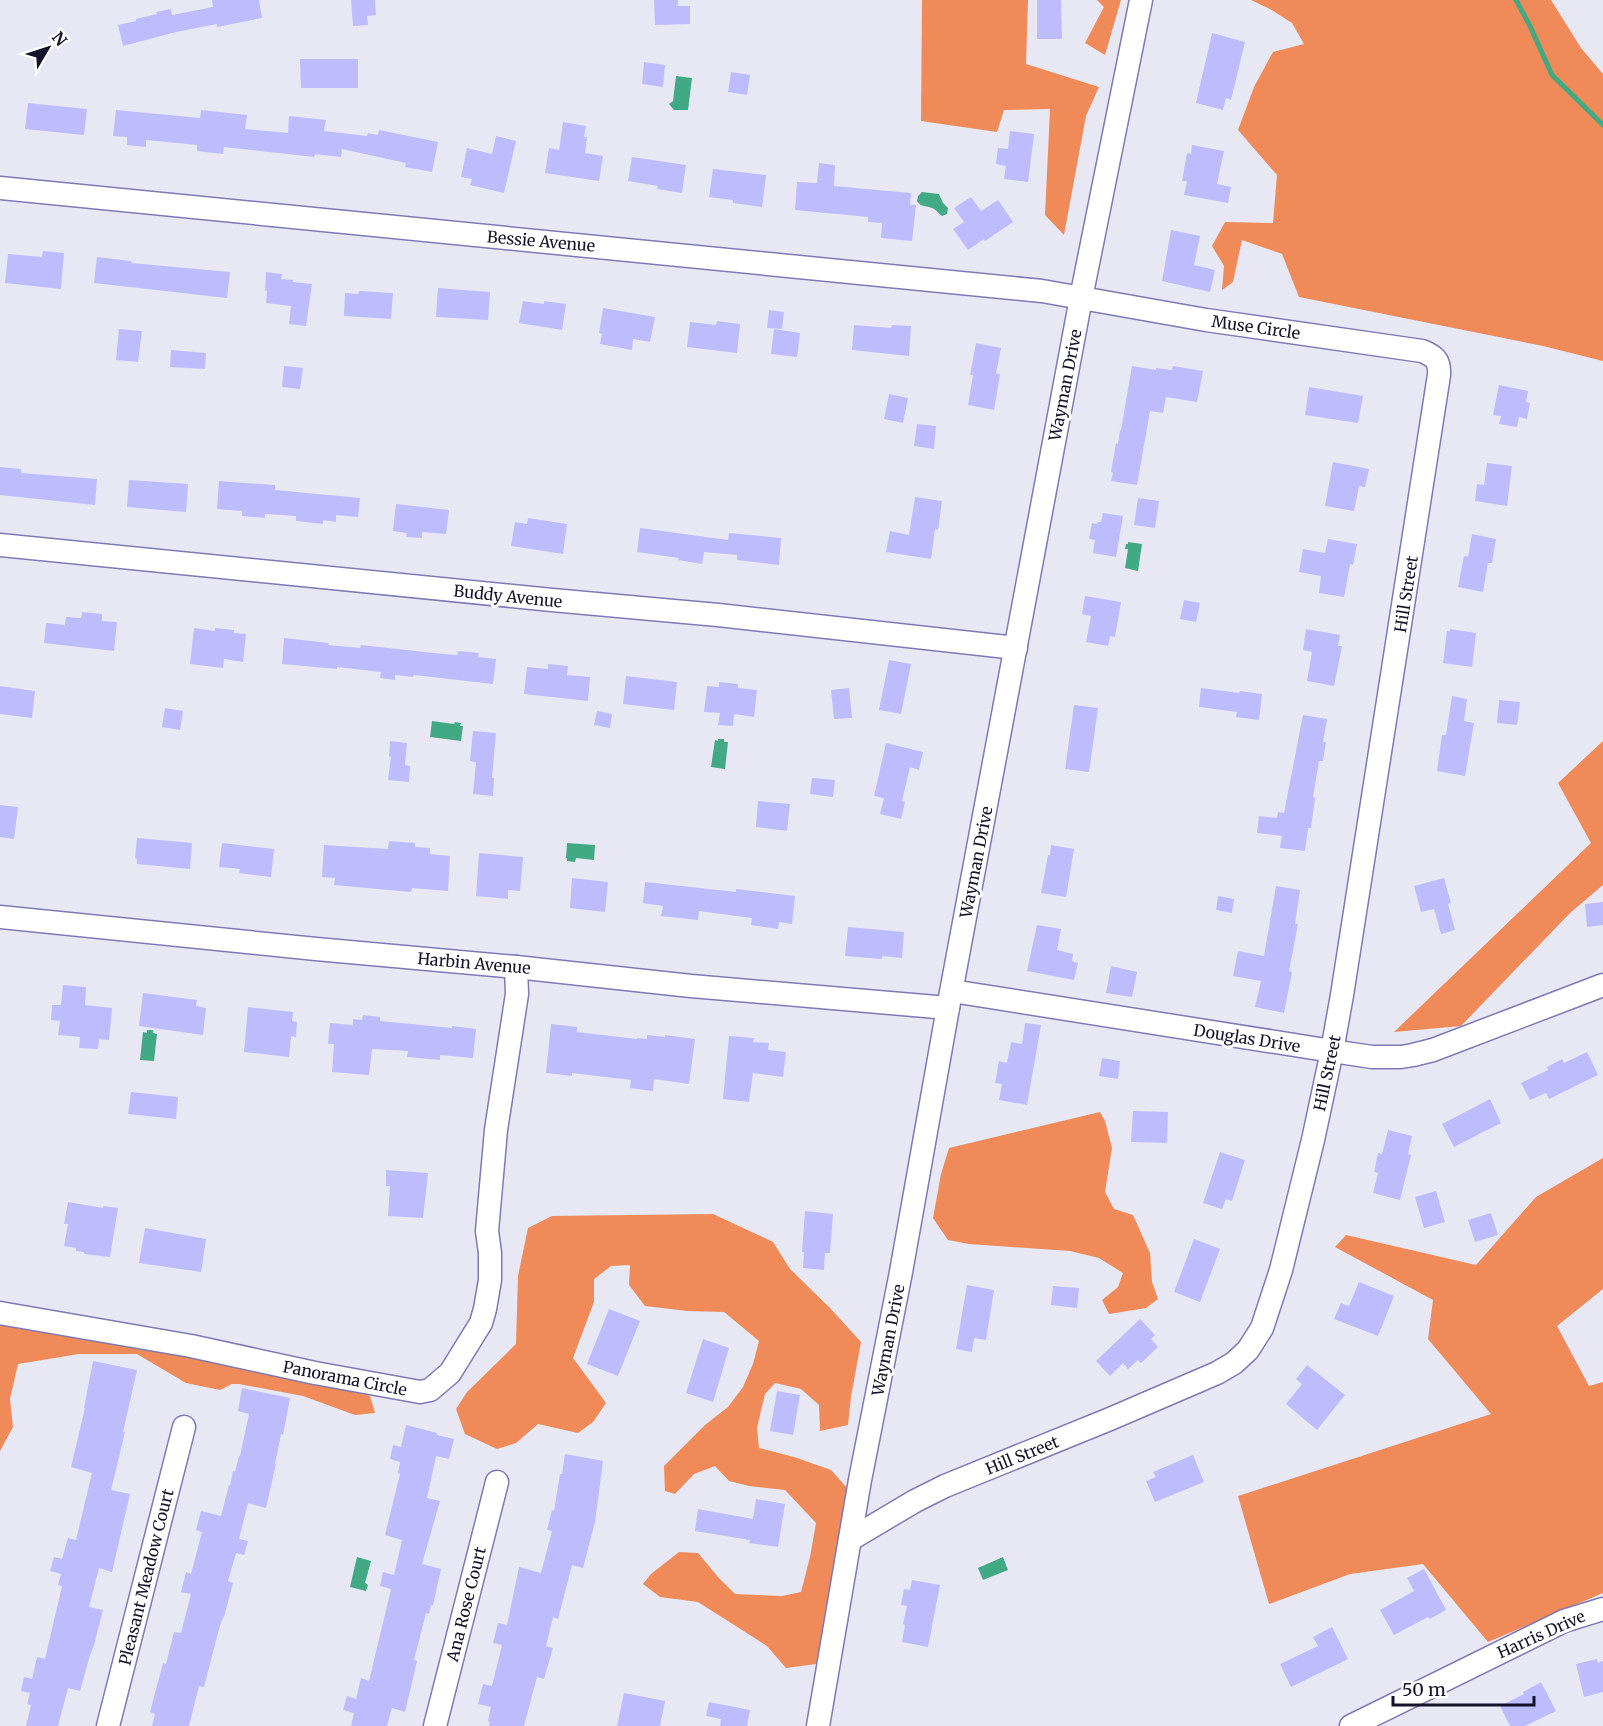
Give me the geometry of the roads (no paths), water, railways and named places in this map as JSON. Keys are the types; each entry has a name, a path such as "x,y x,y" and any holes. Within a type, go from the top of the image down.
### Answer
{"street":[{"name":"Wayman Drive","path":"818,1726 850,1539 1081,298 1141,0"},
{"name":"Bessie Avenue","path":"0,188 1042,291 1081,298"},
{"name":"Muse Circle","path":"1081,298 1206,320 1431,354"},
{"name":"Hill Street","path":"850,1539 945,1486 1217,1373 1234,1363 1248,1350 1262,1328 1281,1270 1313,1140 1342,995 1439,375 1439,367 1431,354"},
{"name":"Buddy Avenue","path":"0,545 718,615 1016,648"},
{"name":"Harbin Avenue","path":"0,917 691,986 950,1000"},
{"name":"Panorama Circle","path":"0,1313 191,1346 315,1373 420,1392 430,1390 450,1373 481,1323 485,1309 490,1280 487,1231 496,1130 517,994 516,967"},
{"name":"Douglas Drive","path":"950,1000 1372,1057 1401,1057 1433,1050 1603,985"},
{"name":"Pleasant Meadow Court","path":"108,1726 184,1427"},
{"name":"Ana Rose Court","path":"435,1726 497,1482"},
{"name":"Harris Drive","path":"1362,1724 1564,1621 1603,1609"}],"waterway":[{"path":"1516,0 1552,75 1603,125"}]}
